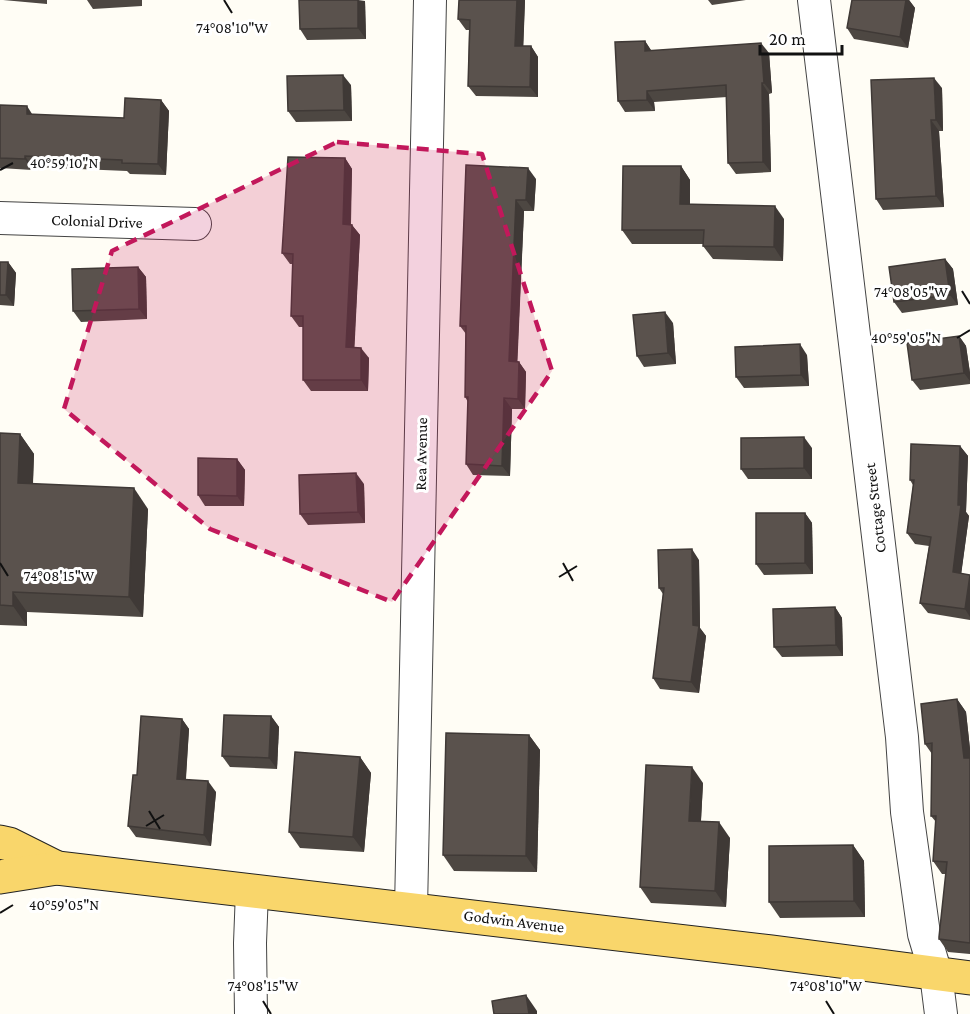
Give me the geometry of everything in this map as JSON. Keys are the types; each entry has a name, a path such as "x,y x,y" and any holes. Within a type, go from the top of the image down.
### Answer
{"main road":[{"name":"Godwin Avenue","path":"0,842 9,844 57,868"},
{"name":"Godwin Avenue","path":"0,877 57,868 970,978"}],"street":[{"name":"Rea Avenue","path":"411,909 430,0"},
{"name":"Cottage Street","path":"814,0 900,726 907,812 924,934 936,974 941,1014"},
{"name":"Colonial Drive","path":"0,218 195,224"},
{"path":"251,1014 252,891"}],"highlighted area":[{"path":"337,142 482,154 552,371 392,602 210,529 64,409 112,251"}],"building":[{"path":"299,0 358,0 358,28 300,29"},
{"path":"459,0 517,0 515,46 531,46 530,87 468,86 470,20 458,19"},
{"path":"852,0 906,0 900,37 847,28"},
{"path":"645,41 645,51 761,43 764,83 762,83 763,162 728,163 726,85 647,91 647,100 618,101 615,42"},
{"path":"343,75 344,110 288,111 287,76"},
{"path":"934,78 936,120 931,120 936,196 876,199 871,80"},
{"path":"125,98 161,100 158,164 122,163 122,160 25,156 25,159 0,158 0,105 27,106 27,114 124,118"},
{"path":"288,157 345,158 343,224 352,225 346,347 361,348 361,380 303,380 303,316 291,316 293,254 282,253"},
{"path":"466,165 528,168 526,200 516,200 509,361 519,362 518,399 504,398 502,466 466,464 468,397 465,397 466,326 460,326"},
{"path":"623,166 681,166 680,204 775,206 774,247 703,246 704,230 622,230"},
{"path":"945,259 950,295 894,302 889,267"},
{"path":"0,262 8,262 6,295 0,295"},
{"path":"138,267 139,309 73,311 72,269"},
{"path":"665,312 668,353 637,356 633,315"},
{"path":"959,336 964,373 912,380 907,343"},
{"path":"800,344 801,375 736,377 735,347"},
{"path":"0,433 20,434 18,483 134,488 129,597 13,592 13,606 0,605"},
{"path":"804,437 804,468 741,469 741,438"},
{"path":"911,444 960,446 958,505 961,505 953,572 970,575 965,609 920,603 931,537 907,533 914,480 910,480"},
{"path":"198,458 237,459 237,496 198,495"},
{"path":"356,473 358,512 300,514 299,475"},
{"path":"756,513 805,513 805,563 756,564"},
{"path":"692,549 693,625 699,626 691,682 653,678 664,588 659,588 658,550"},
{"path":"835,607 836,645 774,647 773,609"},
{"path":"957,699 964,758 970,758 970,943 939,939 947,862 933,861 936,816 931,816 932,743 925,744 921,704"},
{"path":"224,715 271,716 269,758 222,756"},
{"path":"141,716 182,719 177,779 208,781 204,835 128,826 133,775 137,775"},
{"path":"446,733 529,735 526,856 443,855"},
{"path":"295,752 360,757 353,837 289,832"},
{"path":"646,765 692,767 689,821 719,822 715,891 640,887"},
{"path":"853,845 854,901 769,902 769,846"},
{"path":"526,995 529,1014 494,1014 492,1001"}]}
